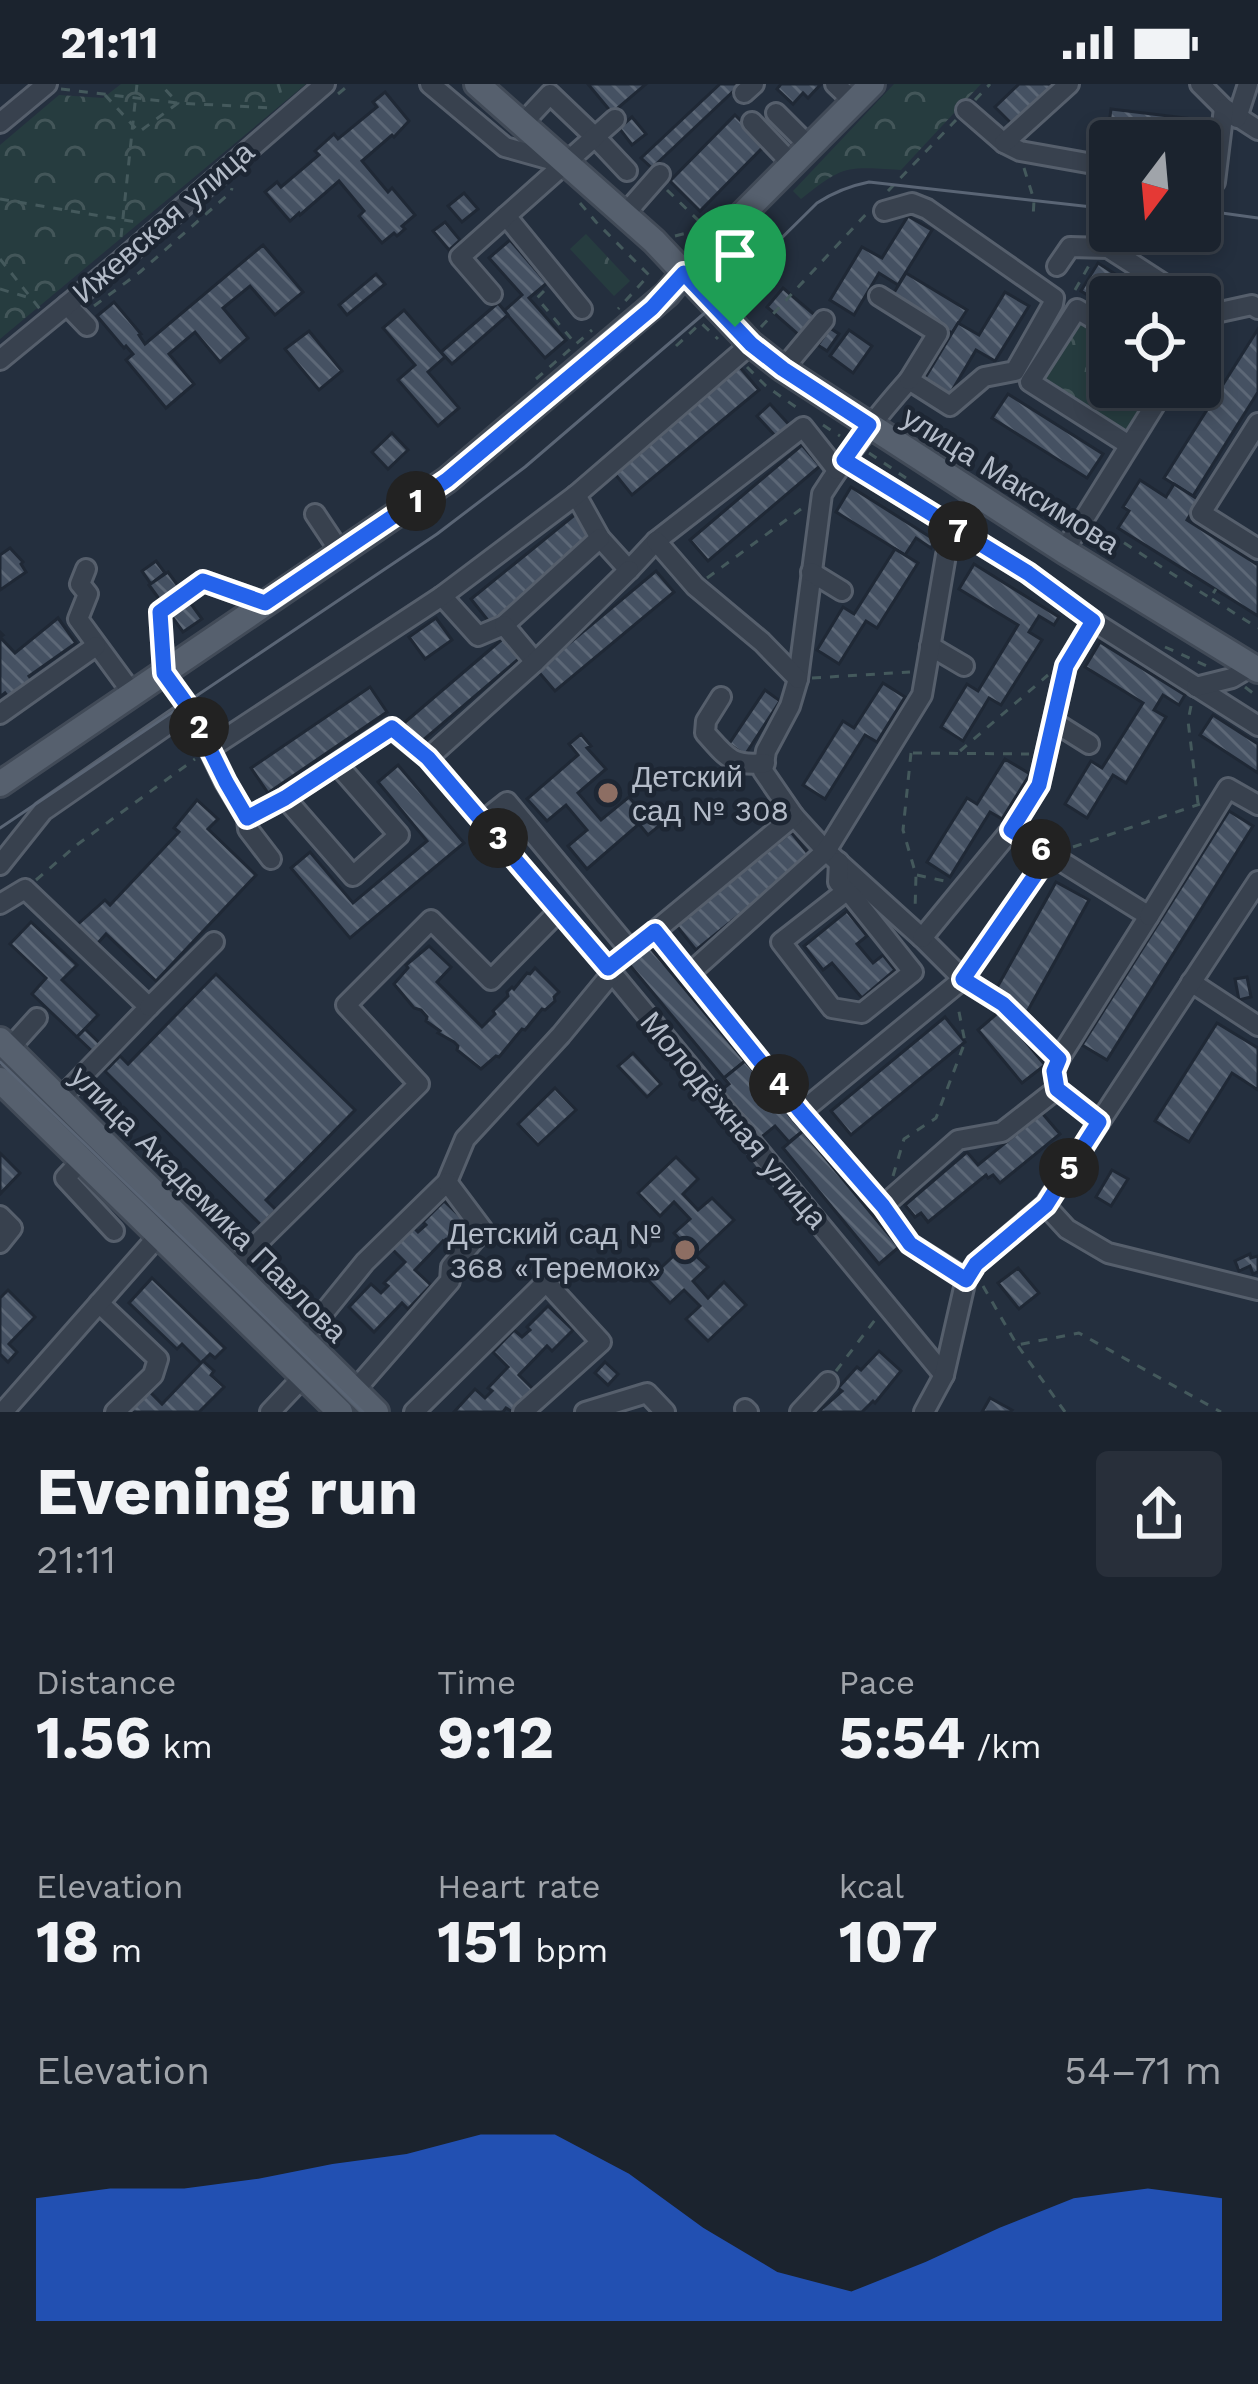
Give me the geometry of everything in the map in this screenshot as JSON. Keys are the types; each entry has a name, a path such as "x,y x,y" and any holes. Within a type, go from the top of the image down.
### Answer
{"main road":[{"name":"улица Максимова","path":"486,87 684,273 751,344 783,369 1255,668"},
{"path":"0,784 447,480 652,308 863,93"},
{"name":"улица Академика Павлова","path":"5,1044 376,1412"},
{"name":"улица Академика Павлова","path":"0,1080 340,1412"}],"street":[{"name":"Ижевская улица","path":"0,360 325,84"},
{"path":"430,84 506,147 565,164"},
{"path":"835,84 863,93"},
{"path":"1012,147 1069,84"},
{"path":"1200,84 1258,130"},
{"path":"1221,156 1231,113 1248,84"},
{"path":"0,123 54,87"},
{"path":"522,124 550,94 627,171"},
{"path":"966,110 1012,147 1089,163"},
{"path":"776,112 802,156"},
{"path":"492,294 460,257 615,119"},
{"path":"752,122 802,156"},
{"path":"624,215 658,176"},
{"path":"884,211 911,203 927,209 1054,298 1015,371 984,377 950,406 909,380"},
{"path":"506,216 582,309"},
{"path":"1057,266 1070,247 1089,248"},
{"path":"1114,252 1151,276"},
{"path":"879,296 938,332 909,380 869,425 822,494 798,679 790,706 766,751 763,771 794,816 832,857 919,934 958,982 1003,1004 1059,1059"},
{"path":"67,304 87,326"},
{"path":"1221,309 1252,305 1258,309"},
{"path":"1089,316 1077,309 1030,382 1129,445"},
{"path":"783,369 824,320"},
{"path":"209,748 442,596 576,495 751,344"},
{"path":"1064,550 1153,408"},
{"path":"1258,423 1202,513 1258,549"},
{"path":"247,818 392,728 428,758 535,662 656,541 803,427 841,465 1028,573 1093,621 1258,726"},
{"path":"576,495 600,538 629,570"},
{"path":"315,514 341,553"},
{"path":"690,973 832,857 922,695 946,555 960,532"},
{"path":"442,596 478,636 504,625 600,538"},
{"path":"656,541 695,586 798,679"},
{"path":"86,569 80,584 88,594 78,620 133,694"},
{"path":"812,572 842,591"},
{"path":"265,603 203,581 160,612 164,673 190,709 247,818 248,829 271,859"},
{"path":"919,934 1011,830 1039,785 1066,666 1093,621"},
{"path":"504,625 535,662"},
{"path":"762,642 802,643"},
{"path":"0,714 96,646"},
{"path":"930,646 964,666"},
{"path":"1196,687 1255,668"},
{"path":"721,697 706,721 705,733 730,760 745,765 765,763"},
{"path":"0,865 44,811 190,709"},
{"path":"1054,722 1089,744"},
{"name":"Молодёжная улица","path":"428,758 944,1376"},
{"path":"285,798 352,876 399,836 337,764"},
{"path":"1099,1122 1057,1089 1054,1071 1059,1059 1228,788 1258,806"},
{"path":"483,821 507,802 630,950"},
{"path":"299,1335 313,1326 365,1262 447,1182 465,1139 561,1035 630,950 794,816"},
{"path":"1011,830 1149,916"},
{"path":"832,857 845,892 913,972 862,1012 832,1008 782,942 845,892"},
{"path":"924,1412 944,1376 969,1275 1046,1205 1258,881"},
{"path":"0,904 25,889 149,1007"},
{"path":"232,1268 419,1084 346,1005 431,920 491,980 560,911"},
{"path":"655,931 910,1244 969,1275"},
{"path":"60,1100 214,942"},
{"path":"801,1112 958,982"},
{"path":"1191,982 1258,1026"},
{"path":"5,1044 37,1018"},
{"path":"883,1206 958,1140 1002,1132 1057,1089"},
{"path":"82,1161 64,1178 115,1231"},
{"path":"355,1390 450,1281 451,1267 483,1230 447,1182"},
{"path":"1046,1205 1066,1229 1108,1253 1258,1290"},
{"path":"4,1412 178,1215"},
{"path":"0,1216 12,1228 0,1243"},
{"path":"414,1412 552,1274 601,1342 523,1412"},
{"path":"99,1303 158,1359 153,1375 115,1412"},
{"path":"270,1412 303,1377"},
{"path":"800,1412 828,1382"},
{"path":"586,1412 647,1393 665,1412"}],"path":[{"path":"118,263 137,84"},
{"path":"160,84 178,103"},
{"path":"54,87 178,103 285,109 278,84"},
{"path":"103,93 139,132 178,103"},
{"path":"1012,147 1034,200 1033,219"},
{"path":"658,176 700,222"},
{"path":"0,199 161,226"},
{"path":"720,263 758,237"},
{"path":"1077,309 1073,295 1097,252"},
{"path":"0,260 48,320"},
{"path":"557,278 537,298 575,343"},
{"path":"0,289 32,299"},
{"path":"676,346 701,323"},
{"path":"695,586 822,494"},
{"path":"1097,540 1104,530 1258,628"},
{"path":"1210,598 1216,590"},
{"path":"957,754 1053,671 1066,666"},
{"path":"798,679 926,671"},
{"path":"1196,687 1188,721 1198,805"},
{"path":"25,889 209,748"},
{"path":"887,752 1046,754"},
{"path":"911,753 903,830 916,875 919,934"},
{"path":"883,1206 904,1139 936,1118 965,1042 958,982 1049,855 1198,805 1228,788"},
{"path":"916,875 964,885"},
{"path":"969,1275 1065,1412"},
{"path":"828,1382 886,1305"},
{"path":"1017,1345 1079,1333 1221,1412"}],"green space":[{"path":"121,84 306,84 0,339 0,145 59,95 103,98"},
{"path":"894,84 981,84 901,170 847,170 801,199 793,191"},
{"path":"586,234 630,281 614,296 570,249"},
{"path":"1082,321 1089,326 1089,408 1144,408 1126,436 1042,382"}],"building":[{"path":"588,84 646,84 612,113"},
{"path":"720,84 741,84 652,168 641,158"},
{"path":"781,84 821,84 808,98 803,93 793,104 777,89"},
{"path":"1019,84 1058,84 1015,127 995,107"},
{"path":"385,92 409,121 362,161 415,215 402,226 405,229 382,243 339,181 290,221 265,192 277,182 281,187 319,155 315,151 334,134 338,139 377,107 373,102"},
{"path":"1111,109 1202,120 1110,120"},
{"path":"735,115 765,145 700,211 670,181"},
{"path":"632,117 646,134 632,145 619,128"},
{"path":"464,193 478,209 462,222 448,206"},
{"path":"908,216 932,230 898,285 879,273 854,315 830,300 862,247 882,258"},
{"path":"445,222 460,240 449,250 433,231"},
{"path":"510,240 547,283 529,298 566,340 545,358 504,311 522,295 489,258"},
{"path":"263,245 303,292 275,315 250,286 223,308 248,338 220,362 195,332 169,354 194,384 166,408 126,360 133,354 97,316 114,302 145,344"},
{"path":"1098,263 1118,276 1090,276"},
{"path":"906,273 967,310 952,333 892,296"},
{"path":"376,274 385,284 347,315 339,305"},
{"path":"783,288 817,317 800,336 767,307"},
{"path":"1005,292 1029,306 995,361 976,350 950,394 925,378 958,323 979,335"},
{"path":"498,303 508,315 452,364 441,352"},
{"path":"404,310 445,357 428,372 459,408 438,426 398,380 415,365 383,328"},
{"path":"830,328 839,334 827,351 818,345"},
{"path":"1258,329 1258,392 1193,496 1164,478 1208,408 1221,408 1221,388"},
{"path":"849,330 872,346 853,373 830,356"},
{"path":"309,331 342,371 319,390 285,349"},
{"path":"738,365 759,390 632,495 611,469"},
{"path":"1008,394 1103,454 1087,478 992,418"},
{"path":"770,404 793,429 780,441 757,416"},
{"path":"392,433 408,450 388,469 372,452"},
{"path":"802,445 820,466 708,561 690,540"},
{"path":"1140,480 1166,497 1174,484 1199,500 1187,520 1258,565 1258,616 1118,528 1129,511 1123,507"},
{"path":"851,487 935,540 931,548 916,538 905,555 836,512"},
{"path":"577,513 596,537 490,623 471,599"},
{"path":"10,548 26,572 0,590 0,555"},
{"path":"895,549 918,563 877,628 866,621 839,664 817,650 843,607 854,614"},
{"path":"156,561 165,573 151,584 142,571"},
{"path":"974,564 1059,617 1054,625 1039,616 1029,632 1042,640 1001,705 989,698 963,741 941,727 967,684 978,691 1018,625 959,589"},
{"path":"656,571 674,592 555,691 537,670"},
{"path":"168,572 202,619 183,632 149,585"},
{"path":"58,618 76,643 29,676 35,684 11,701 5,693 0,697 0,637 15,653"},
{"path":"436,618 452,640 425,659 409,637"},
{"path":"506,636 522,656 421,742 404,723"},
{"path":"1100,642 1185,695 1179,705 1163,695 1154,710 1166,717 1126,783 1113,775 1087,818 1065,804 1091,761 1102,768 1143,703 1085,667"},
{"path":"883,683 905,697 877,742 865,735 825,799 803,785 843,721 854,728"},
{"path":"370,687 387,712 268,793 251,768"},
{"path":"765,690 780,701 745,755 729,744"},
{"path":"1213,715 1258,744 1258,773 1200,735"},
{"path":"581,734 606,769 578,793 601,820 629,797 659,826 648,835 639,824 587,869 568,846 587,830 566,805 547,821 527,799 578,755 569,744"},
{"path":"1005,759 1030,774 1002,819 990,812 950,877 927,862 967,798 977,804"},
{"path":"398,765 464,843 350,938 291,868 310,852 353,903 427,841 378,782"},
{"path":"197,800 218,819 208,829 256,875 156,981 106,934 97,944 77,925 105,900 110,905 179,832 174,828"},
{"path":"1229,811 1253,826 1107,1060 1082,1045"},
{"path":"791,832 811,857 696,950 676,925"},
{"path":"1056,882 1089,900 1027,1012 994,993"},
{"path":"847,911 867,936 857,944 873,963 883,955 895,970 862,998 832,963 823,970 804,946"},
{"path":"31,922 77,965 62,980 98,1015 77,1037 32,994 46,978 10,944"},
{"path":"429,946 451,967 437,982 482,1027 507,992 535,968 559,992 499,1057 481,1069 438,1033 394,984 406,965"},
{"path":"649,946 745,1061 724,1078 628,963"},
{"path":"216,974 355,1110 266,1200 276,1210 261,1225 105,1071 120,1056 128,1064"},
{"path":"1247,977 1251,997 1239,1000 1235,979"},
{"path":"1000,1011 1045,1065 1022,1083 978,1030"},
{"path":"945,1017 965,1042 851,1135 831,1111"},
{"path":"1217,1023 1258,1048 1258,1090 1232,1073 1189,1142 1155,1121"},
{"path":"85,1029 116,1059 109,1067 77,1037"},
{"path":"633,1053 661,1084 647,1097 618,1066"},
{"path":"745,1061 793,1112 789,1115 803,1131 789,1142 775,1126 759,1139 719,1092 729,1084 724,1078"},
{"path":"555,1088 576,1110 538,1145 518,1124"},
{"path":"1042,1113 1060,1134 1000,1183 986,1175 928,1222 921,1213 915,1217 905,1205 967,1152 978,1165"},
{"path":"803,1131 899,1247 879,1264 783,1148"},
{"path":"0,1153 20,1173 0,1194"},
{"path":"676,1157 698,1179 683,1194 698,1210 712,1198 734,1220 696,1256 708,1267 693,1281 708,1298 724,1282 746,1305 708,1341 686,1319 700,1306 684,1290 670,1303 648,1280 685,1245 674,1233 690,1219 674,1202 660,1216 638,1193"},
{"path":"1112,1170 1128,1179 1111,1206 1096,1197"},
{"path":"444,1201 469,1225 448,1246 443,1241 415,1270 431,1285 408,1309 402,1303 374,1332 349,1307 371,1284 381,1293 388,1286 384,1283 405,1262 389,1246 410,1224 418,1232"},
{"path":"1250,1254 1251,1258 1258,1256 1258,1272 1253,1274 1250,1266 1239,1271 1235,1261"},
{"path":"1018,1268 1039,1293 1019,1309 998,1283"},
{"path":"152,1278 225,1348 215,1358 210,1354 201,1363 182,1344 177,1349 129,1303"},
{"path":"8,1290 35,1317 9,1344 17,1352 8,1362 0,1354 0,1298"},
{"path":"548,1306 573,1330 552,1351 547,1346 519,1375 534,1390 513,1412 506,1408 503,1412 454,1412 475,1389 485,1398 492,1391 488,1388 508,1367 493,1352 514,1330 522,1337"},
{"path":"879,1351 901,1371 875,1403 862,1412 818,1412 842,1391 838,1388 857,1367 861,1370"},
{"path":"203,1361 224,1387 199,1412 125,1412 147,1389 162,1404"},
{"path":"605,1362 618,1374 608,1385 595,1373"},
{"path":"990,1398 1012,1410 982,1412"}],"tram line":[{"path":"0,828 437,534 525,467 714,305 829,196 869,182 1089,207"},
{"path":"1221,213 1258,218"},
{"path":"0,1062 363,1412"}],"place":[{"name":"Детский сад № 308","path":"608,793"},
{"name":"Детский сад № 368 «Теремок»","path":"685,1250"}],"route":[{"path":"684,273 735,327 783,369 869,425 844,460 1028,573 1093,621 1066,666 1039,785 1011,830 1049,855 963,979 1003,1004 1059,1059 1054,1071 1057,1089 1099,1122 1046,1205 976,1264 966,1280 910,1244 655,931 608,968 428,758 392,728 247,818 190,709 164,673 160,612 203,581 265,603 447,480 652,308 684,273"}]}
